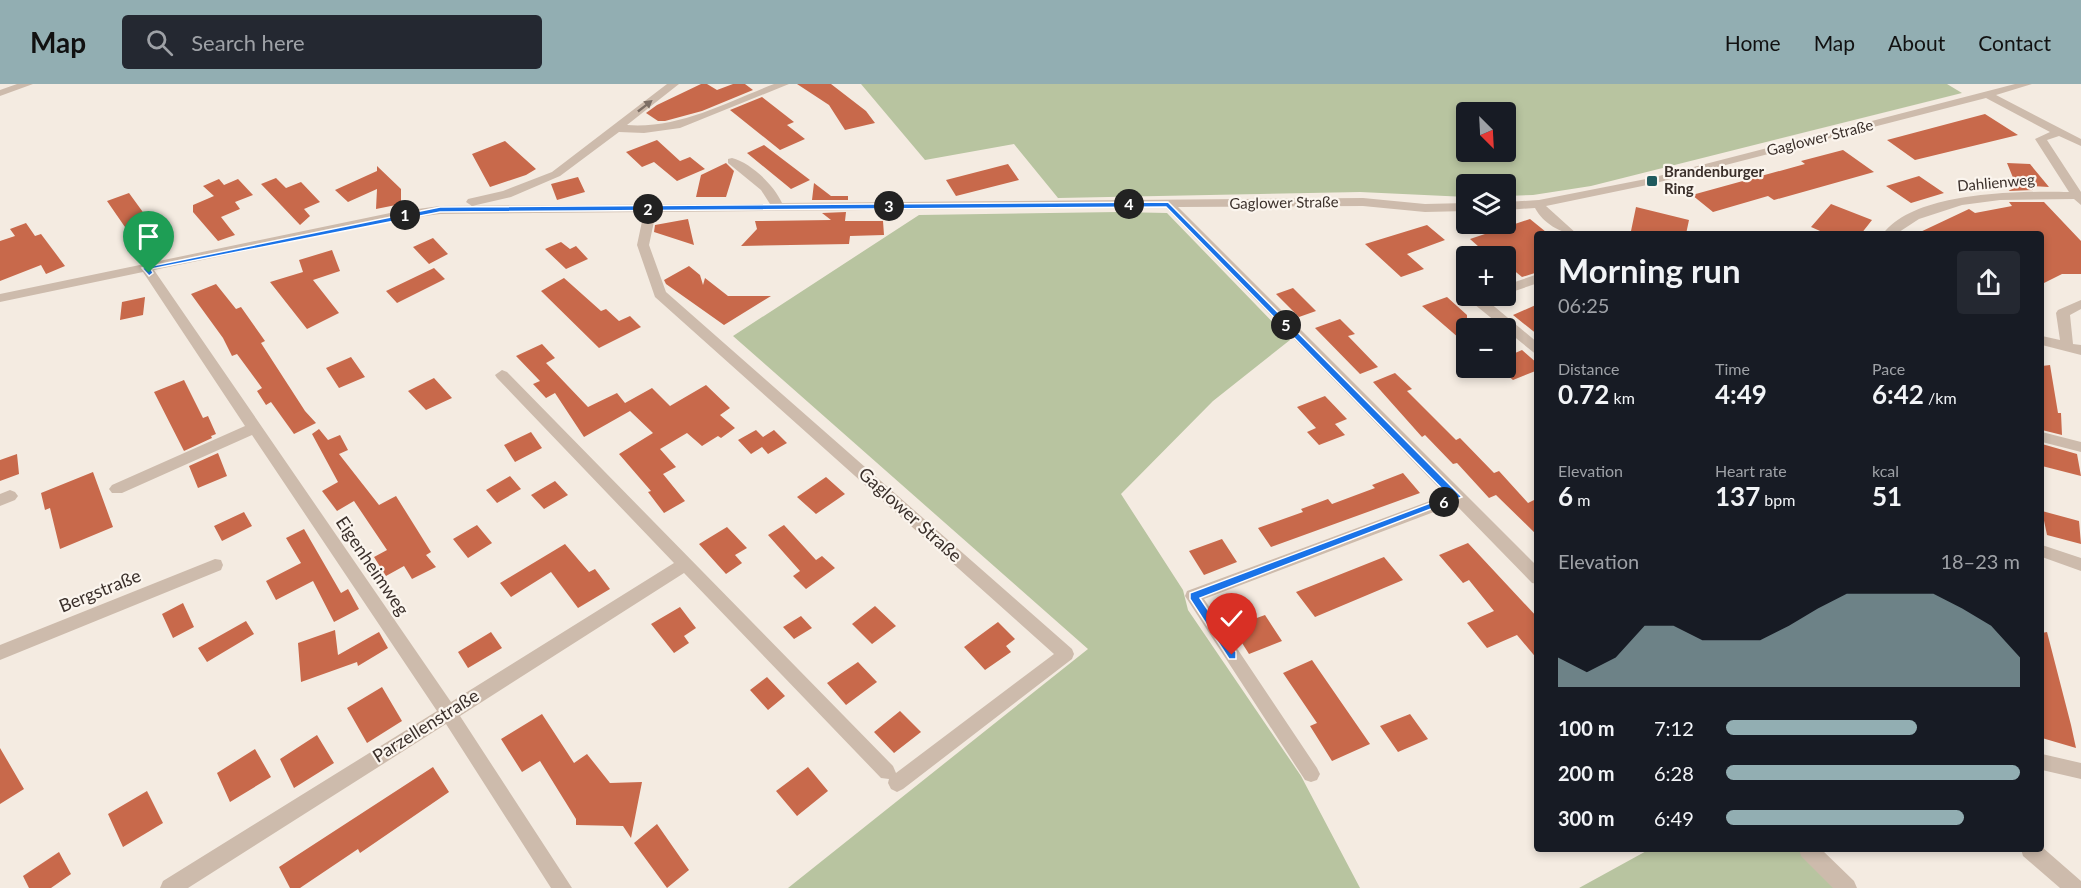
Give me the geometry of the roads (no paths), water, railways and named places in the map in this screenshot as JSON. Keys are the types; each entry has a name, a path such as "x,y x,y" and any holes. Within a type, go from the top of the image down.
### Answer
{"street":[{"path":"0,93 28,84"},
{"path":"440,210 507,194 556,174 674,84"},
{"path":"616,128 644,130 676,126 784,84"},
{"name":"Gaglower Straße","path":"1516,205 1539,204 1652,181 2027,84"},
{"path":"1988,95 2081,143"},
{"path":"2059,132 2041,139 2080,198"},
{"path":"732,161 766,189 775,199 777,208"},
{"path":"493,209 496,202 507,194"},
{"name":"Dahlienweg","path":"1893,231 1908,220 1966,199 2013,194 2080,198"},
{"name":"Gaglower Straße","path":"0,298 440,210 1363,202 1456,207"},
{"path":"1168,204 1534,574"},
{"path":"1539,204 1543,212 1567,231"},
{"name":"Gaglower Straße","path":"651,209 642,245 660,294 1066,654 892,778 684,565"},
{"name":"Eigenheimweg","path":"146,268 448,713 562,888"},
{"path":"1516,286 1534,280"},
{"path":"2074,348 2063,313 2081,304"},
{"path":"1485,306 1534,348"},
{"path":"2044,340 2074,348"},
{"path":"502,375 684,565"},
{"path":"117,489 254,428"},
{"path":"2044,437 2081,447"},
{"path":"1311,774 1193,596 1457,497"},
{"path":"2044,553 2081,565"},
{"name":"Bergstraße","path":"0,653 215,565"},
{"name":"Parzellenstraße","path":"170,888 684,565"},
{"path":"2044,762 2081,771"},
{"path":"1811,852 1847,888"},
{"path":"2033,852 2074,888"}],"place":[{"name":"Brandenburger Ring","path":"1652,181"}]}
